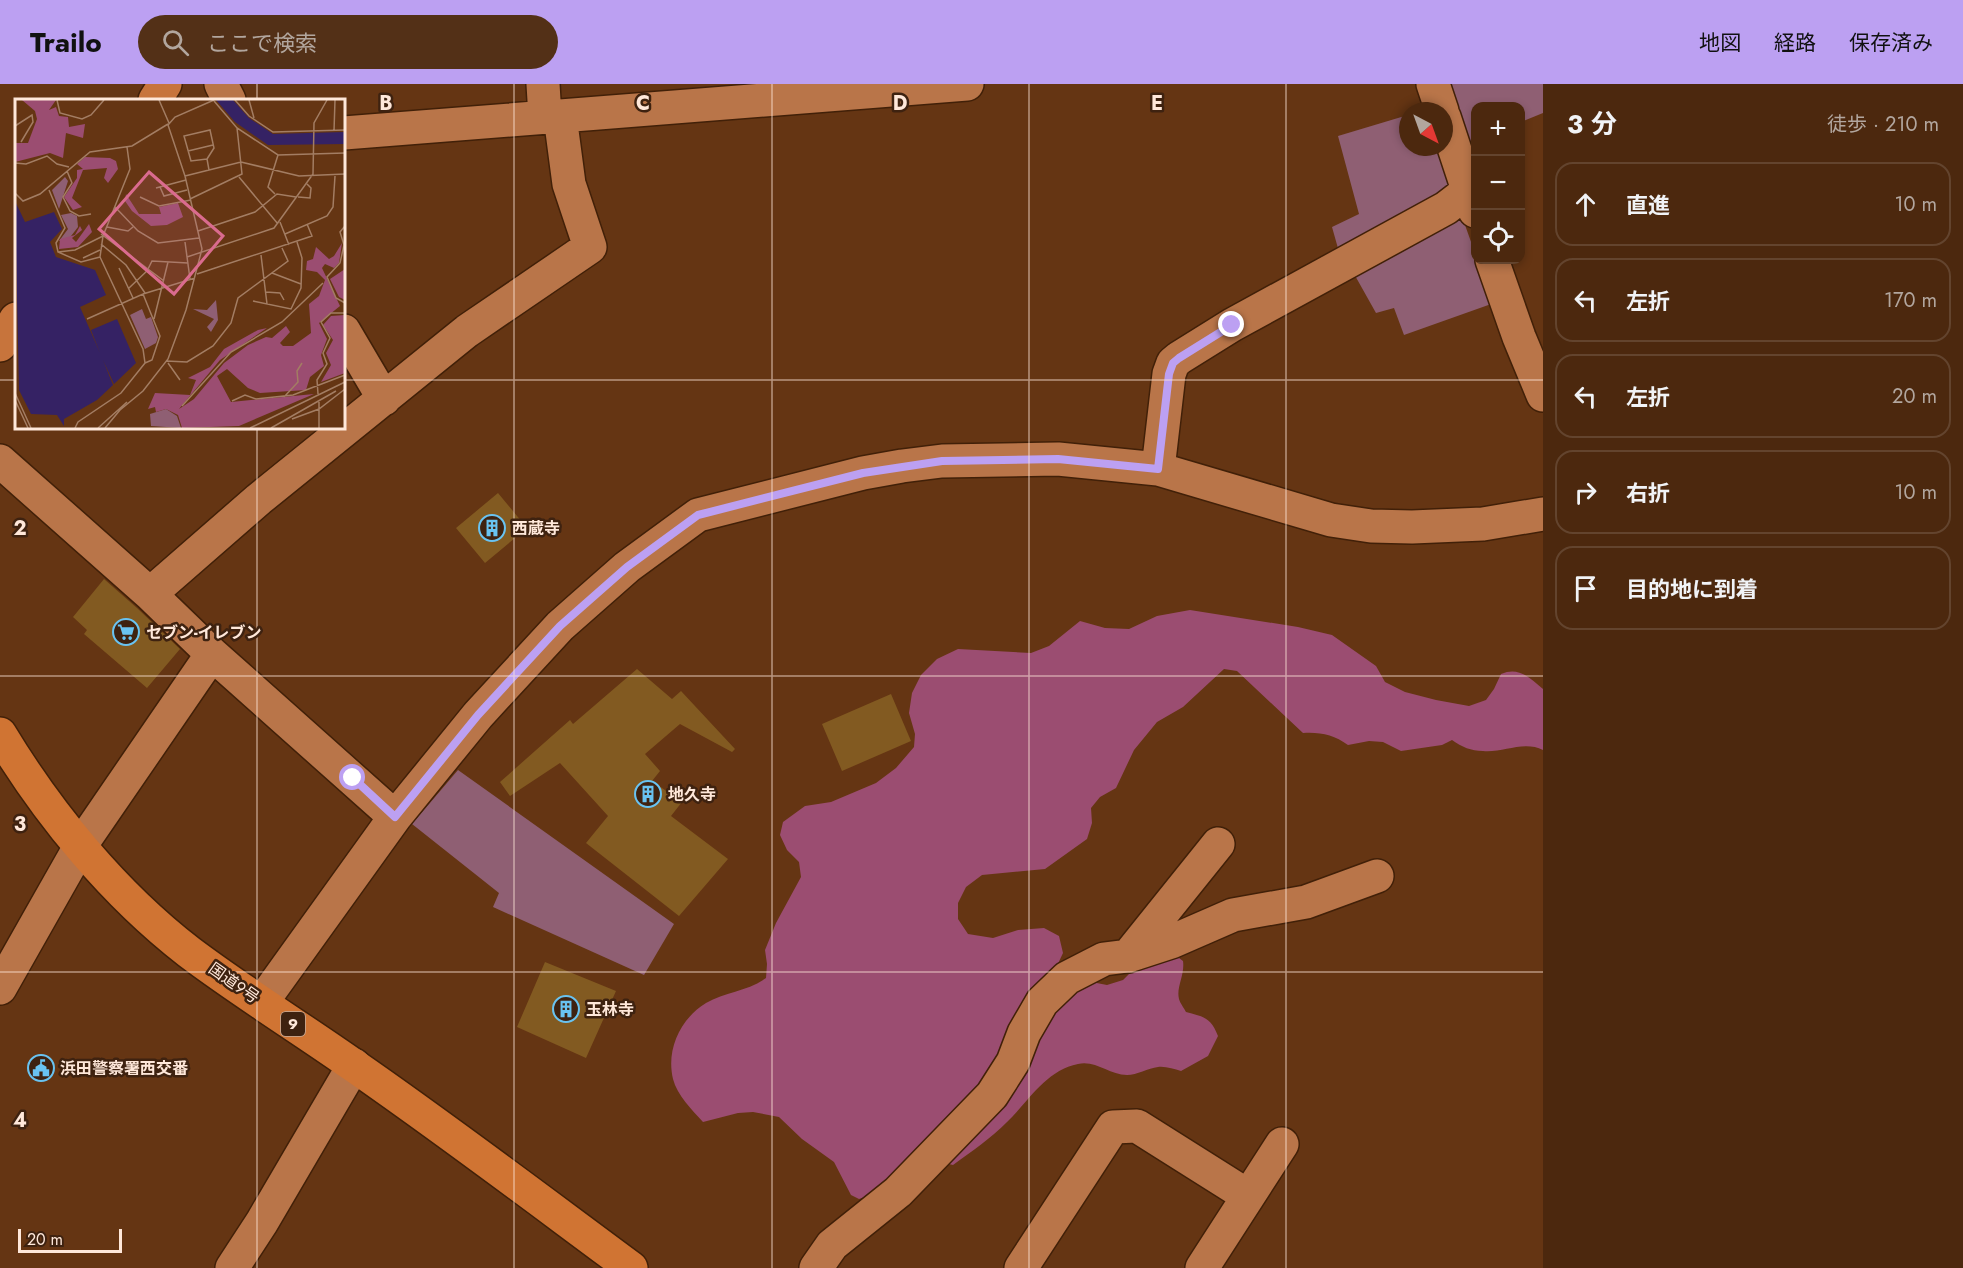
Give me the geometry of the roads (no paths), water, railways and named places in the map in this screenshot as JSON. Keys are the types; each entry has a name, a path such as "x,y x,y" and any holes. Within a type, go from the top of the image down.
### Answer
{"highway":[{"name":"国道9号","path":"0,734 25,775 81,845 127,897 188,951 354,1065 631,1268"}],"main road":[{"path":"156,99 165,84"},
{"path":"0,345 15,321"}],"street":[{"path":"221,84 228,99"},
{"path":"150,594 259,499 467,331 590,247 569,184 543,84"},
{"path":"345,133 967,84"},
{"path":"1433,84 1439,102"},
{"path":"1453,144 1471,199"},
{"path":"1158,469 1169,374 1173,363 1232,325 1446,208 1471,202"},
{"path":"1493,264 1519,337 1543,395"},
{"path":"345,333 384,399"},
{"path":"262,1002 395,817 478,715 560,626 627,567 698,515 863,473 942,461 1058,459 1158,469 1331,520 1371,526 1483,524 1543,513"},
{"path":"0,460 395,817"},
{"path":"0,988 81,845 212,654"},
{"path":"1128,956 1218,844"},
{"path":"816,1268 832,1245 898,1192 992,1095 1013,1062 1024,1033 1042,1002 1067,978 1104,959 1128,956 1191,934 1233,915 1306,902 1377,876"},
{"path":"232,1268 262,1222 354,1065"},
{"path":"1021,1268 1113,1127 1137,1126 1248,1196"},
{"path":"1202,1268 1282,1144"}],"place":[{"name":"西蔵寺","path":"492,528"},
{"name":"セブン-イレブン","path":"126,632"},
{"name":"地久寺","path":"648,794"},
{"name":"玉林寺","path":"566,1009"},
{"name":"浜田警察署西交番","path":"41,1068"}]}
